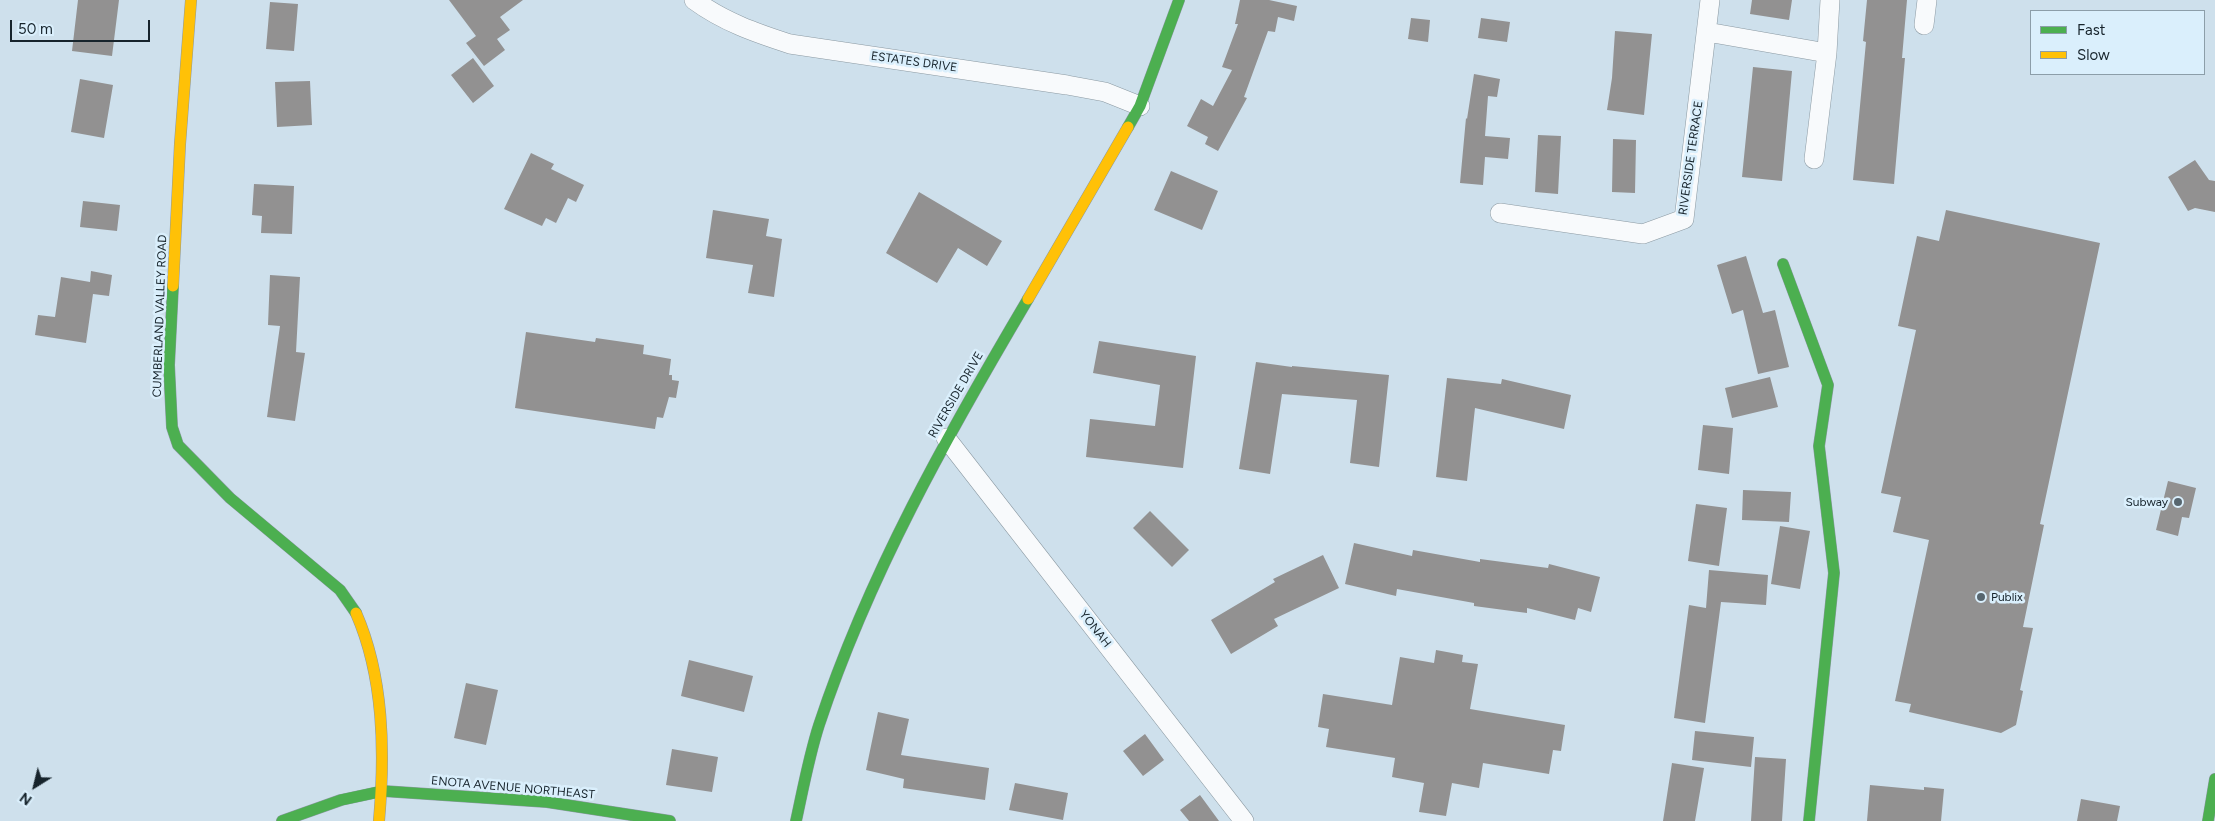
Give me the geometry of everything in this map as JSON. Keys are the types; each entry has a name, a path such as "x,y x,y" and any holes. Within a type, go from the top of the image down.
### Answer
{"main road":[{"name":"CUMBERLAND VALLEY ROAD","path":"191,0 180,144 169,365 172,428 178,446 230,498 340,590 354,609 368,646 378,696 383,791 379,821"},
{"name":"RIVERSIDE DRIVE","path":"796,821 818,728 838,670 868,597 946,438 1140,106 1179,0"},
{"path":"1782,264 1828,385 1819,446 1834,573 1809,821"},
{"path":"2208,821 2215,779"},
{"name":"ENOTA AVENUE NORTHEAST","path":"282,821 342,800 383,791 547,802 670,821"}],"street":[{"name":"ESTATES DRIVE","path":"694,0 709,11 748,30 790,44 1067,85 1105,92 1140,106"},
{"name":"RIVERSIDE TERRACE","path":"1500,213 1643,234 1684,219 1710,0"},
{"path":"1814,159 1827,52 1830,0"},
{"path":"1924,25 1927,0"},
{"path":"1707,32 1827,52"},
{"name":"YONAH","path":"946,438 1244,821"}],"building":[{"path":"78,0 119,0 112,56 72,51"},
{"path":"449,0 523,0 500,17 510,30 497,39 505,50 484,66 466,43 476,36"},
{"path":"1240,0 1269,0 1297,6 1294,21 1278,17 1275,32 1268,31 1244,97 1247,98 1218,151 1205,144 1208,137 1187,126 1201,99 1213,106 1232,70 1222,67 1238,24 1235,24"},
{"path":"1752,0 1792,0 1789,20 1750,14"},
{"path":"1867,0 1907,0 1902,58 1905,58 1894,184 1853,180 1866,42 1863,41"},
{"path":"270,2 298,4 294,51 266,49"},
{"path":"1411,18 1430,20 1428,42 1408,39"},
{"path":"1481,18 1510,22 1507,42 1478,38"},
{"path":"1615,31 1652,34 1644,115 1607,110 1612,78"},
{"path":"473,58 494,86 473,103 451,75"},
{"path":"1753,67 1792,71 1782,181 1742,177"},
{"path":"1474,74 1500,79 1497,97 1488,96 1485,136 1510,138 1508,159 1485,157 1483,185 1460,183 1466,118"},
{"path":"80,79 113,85 104,138 71,132"},
{"path":"310,81 312,125 277,127 275,82"},
{"path":"1538,135 1561,136 1558,194 1535,192"},
{"path":"1613,139 1636,140 1635,193 1612,192"},
{"path":"531,153 554,164 551,169 584,185 576,202 568,198 556,223 546,218 542,226 504,209"},
{"path":"2195,160 2209,180 2215,181 2215,212 2195,208 2188,211 2168,177"},
{"path":"1171,171 1218,191 1202,230 1154,210"},
{"path":"254,184 294,186 292,234 261,233 262,216 252,215"},
{"path":"919,192 1002,241 987,266 958,248 937,283 886,253"},
{"path":"83,201 120,205 117,231 80,227"},
{"path":"713,210 769,219 766,236 782,239 774,297 748,293 753,265 706,258"},
{"path":"1946,210 2100,243 2040,524 2044,525 2023,627 2033,628 2020,690 2023,691 2016,725 2001,733 1909,712 1911,704 1895,701 1929,540 1893,532 1901,497 1881,493 1916,330 1898,326 1917,236 1939,241"},
{"path":"1746,256 1763,313 1775,310 1789,367 1758,374 1743,310 1732,314 1717,265"},
{"path":"91,271 112,275 109,296 93,294 86,343 35,335 38,315 55,317 61,277 90,282"},
{"path":"270,275 300,277 296,352 305,353 295,421 267,417 280,326 268,325"},
{"path":"526,332 595,342 596,338 644,345 643,354 671,359 669,375 672,375 672,380 679,381 676,398 669,397 663,418 657,417 655,429 515,408"},
{"path":"1099,341 1196,356 1183,468 1086,457 1090,419 1155,426 1160,385 1093,373"},
{"path":"1256,362 1389,375 1379,467 1350,463 1357,400 1282,394 1270,474 1239,469"},
{"path":"1770,377 1778,407 1732,418 1725,388"},
{"path":"1447,378 1501,384 1502,379 1571,395 1564,429 1475,408 1467,481 1436,477"},
{"path":"1703,425 1733,428 1729,474 1698,470"},
{"name":"Subway","path":"2168,481 2196,488 2189,518 2182,517 2178,536 2156,530"},
{"path":"1743,490 1791,492 1789,522 1742,520"},
{"path":"1696,504 1727,508 1719,566 1688,561"},
{"path":"1150,511 1189,550 1172,567 1133,528"},
{"path":"1780,526 1810,531 1800,589 1771,584"},
{"path":"1354,543 1412,556 1413,550 1480,562 1480,559 1548,568 1549,564 1600,577 1591,612 1578,608 1575,620 1527,608 1527,613 1474,606 1474,603 1397,589 1396,596 1345,584"},
{"path":"1323,555 1339,588 1274,619 1278,626 1231,654 1211,620 1275,582 1273,579"},
{"path":"1709,570 1768,575 1766,605 1721,602 1705,723 1674,718 1689,605 1706,608"},
{"path":"1436,650 1463,655 1462,662 1478,664 1470,709 1565,725 1561,751 1553,750 1549,774 1483,763 1479,788 1452,783 1446,816 1419,812 1424,783 1392,777 1395,758 1326,747 1329,729 1318,727 1323,694 1392,705 1400,657 1434,663"},
{"path":"689,660 753,676 744,712 681,696"},
{"path":"466,683 498,690 486,745 454,738"},
{"path":"878,712 909,719 901,755 989,768 985,800 903,788 904,779 866,770"},
{"path":"1695,731 1754,737 1751,767 1692,760"},
{"path":"1145,734 1164,760 1143,776 1123,751"},
{"path":"672,749 718,757 712,792 666,785"},
{"path":"1755,757 1786,759 1782,821 1751,821"},
{"path":"1672,763 1704,768 1695,821 1663,821"},
{"path":"1015,783 1068,793 1063,820 1009,810"},
{"path":"1870,785 1924,790 1924,787 1944,789 1941,821 1867,821"},
{"path":"1200,795 1219,821 1189,821 1180,810"},
{"path":"2081,799 2120,806 2117,821 2077,821"}],"traffic: fast":[{"path":"1128,127 1140,106 1179,0"},
{"path":"1783,264 1828,385 1819,446 1834,573 1809,821"},
{"path":"173,286 169,365 172,427 178,445 230,498 340,590 356,613"},
{"path":"796,821 819,725 861,614 939,454 1028,299"},
{"path":"2208,821 2215,779"},
{"path":"282,821 341,800 383,791 547,802 670,821"}],"traffic: slow":[{"path":"173,286 180,144 191,0"},
{"path":"1028,299 1128,127"},
{"path":"356,613 372,663 380,715 382,768 379,821"}],"place":[{"name":"Subway","path":"2178,502"},
{"name":"Publix","path":"1981,597"}]}
